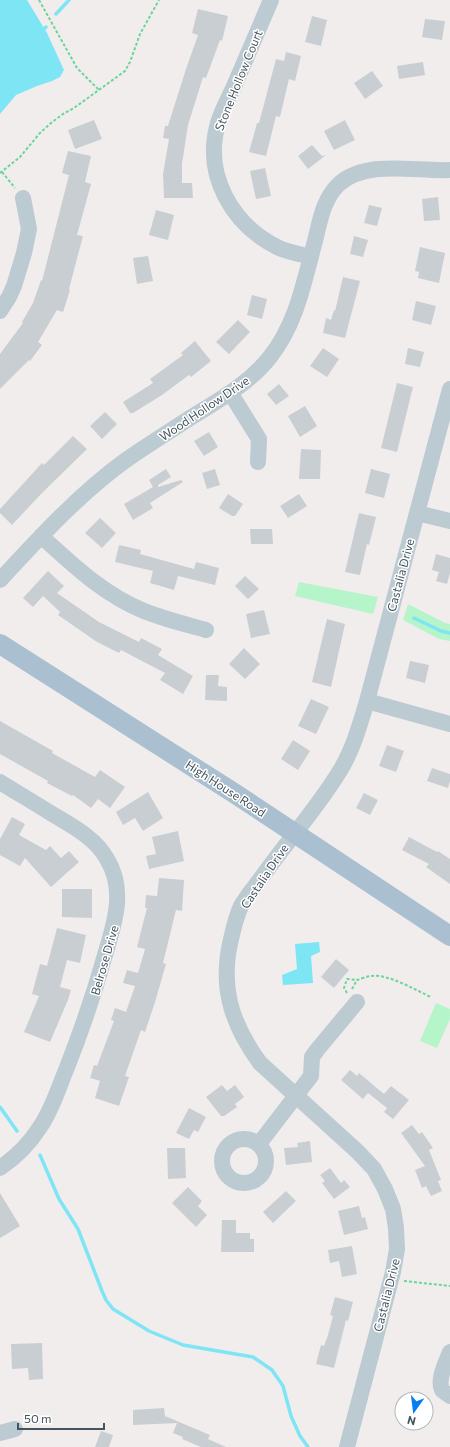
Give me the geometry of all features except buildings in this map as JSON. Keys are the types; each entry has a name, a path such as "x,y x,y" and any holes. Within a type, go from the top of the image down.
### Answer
{"main road":[{"name":"High House Road","path":"0,644 294,833 450,936"}],"street":[{"name":"Stone Hollow Court","path":"271,0 218,122 215,141 215,163 222,191 242,222 264,240 280,249 310,257"},
{"name":"Wood Hollow Drive","path":"0,580 79,498 121,464 186,421 231,394 257,372 278,347 296,310 325,203 338,185 354,174 367,171 403,168 432,171 450,170"},
{"path":"0,311 14,286 24,253 29,229 23,198"},
{"name":"Castalia Drive","path":"347,1447 393,1272 397,1249 393,1209 374,1169 358,1152 260,1063 248,1047 238,1028 227,992 227,953 241,906 341,769 350,752 357,734 450,389"},
{"path":"231,394 260,439 258,462"},
{"path":"417,513 450,521"},
{"path":"41,536 76,569 112,594 144,610 206,630"},
{"path":"366,701 450,724"},
{"name":"Belrose Drive","path":"0,782 82,833 97,846 106,858 114,875 118,901 111,935 95,992 52,1105 41,1127 32,1139 18,1154 0,1168"},
{"path":"259,1144 296,1097 310,1076 312,1057 357,1002"},
{"path":"449,1355 442,1373 440,1384 443,1391 450,1396"}],"path":[{"path":"39,0 77,68 99,90"},
{"path":"7,179 1,173 20,157 40,133 51,123 125,71 130,62 140,34 159,0"},
{"path":"357,980 349,995 344,988 347,979 357,980 371,976 379,976 390,979 431,997"},
{"path":"401,1280 450,1286"}],"green space":[{"path":"299,582 378,597 373,614 295,596"},
{"path":"408,604 445,623 450,624 450,641 439,639 403,620"},
{"path":"436,1003 450,1009 450,1019 437,1048 420,1041"}],"water":[{"path":"0,0 27,0 47,33 64,70 60,77 16,95 0,114"},
{"path":"319,942 320,952 311,956 313,983 283,985 282,975 297,969 295,944"}],"waterway":[{"path":"56,14 69,0"},
{"path":"41,32 46,27"},
{"path":"414,618 441,631 450,633"},
{"path":"0,1107 17,1131"},
{"path":"40,1155 59,1199 78,1229 102,1291 106,1300 113,1309 149,1331 183,1345 253,1357 272,1370 283,1386 291,1416 300,1436 308,1447"}]}
